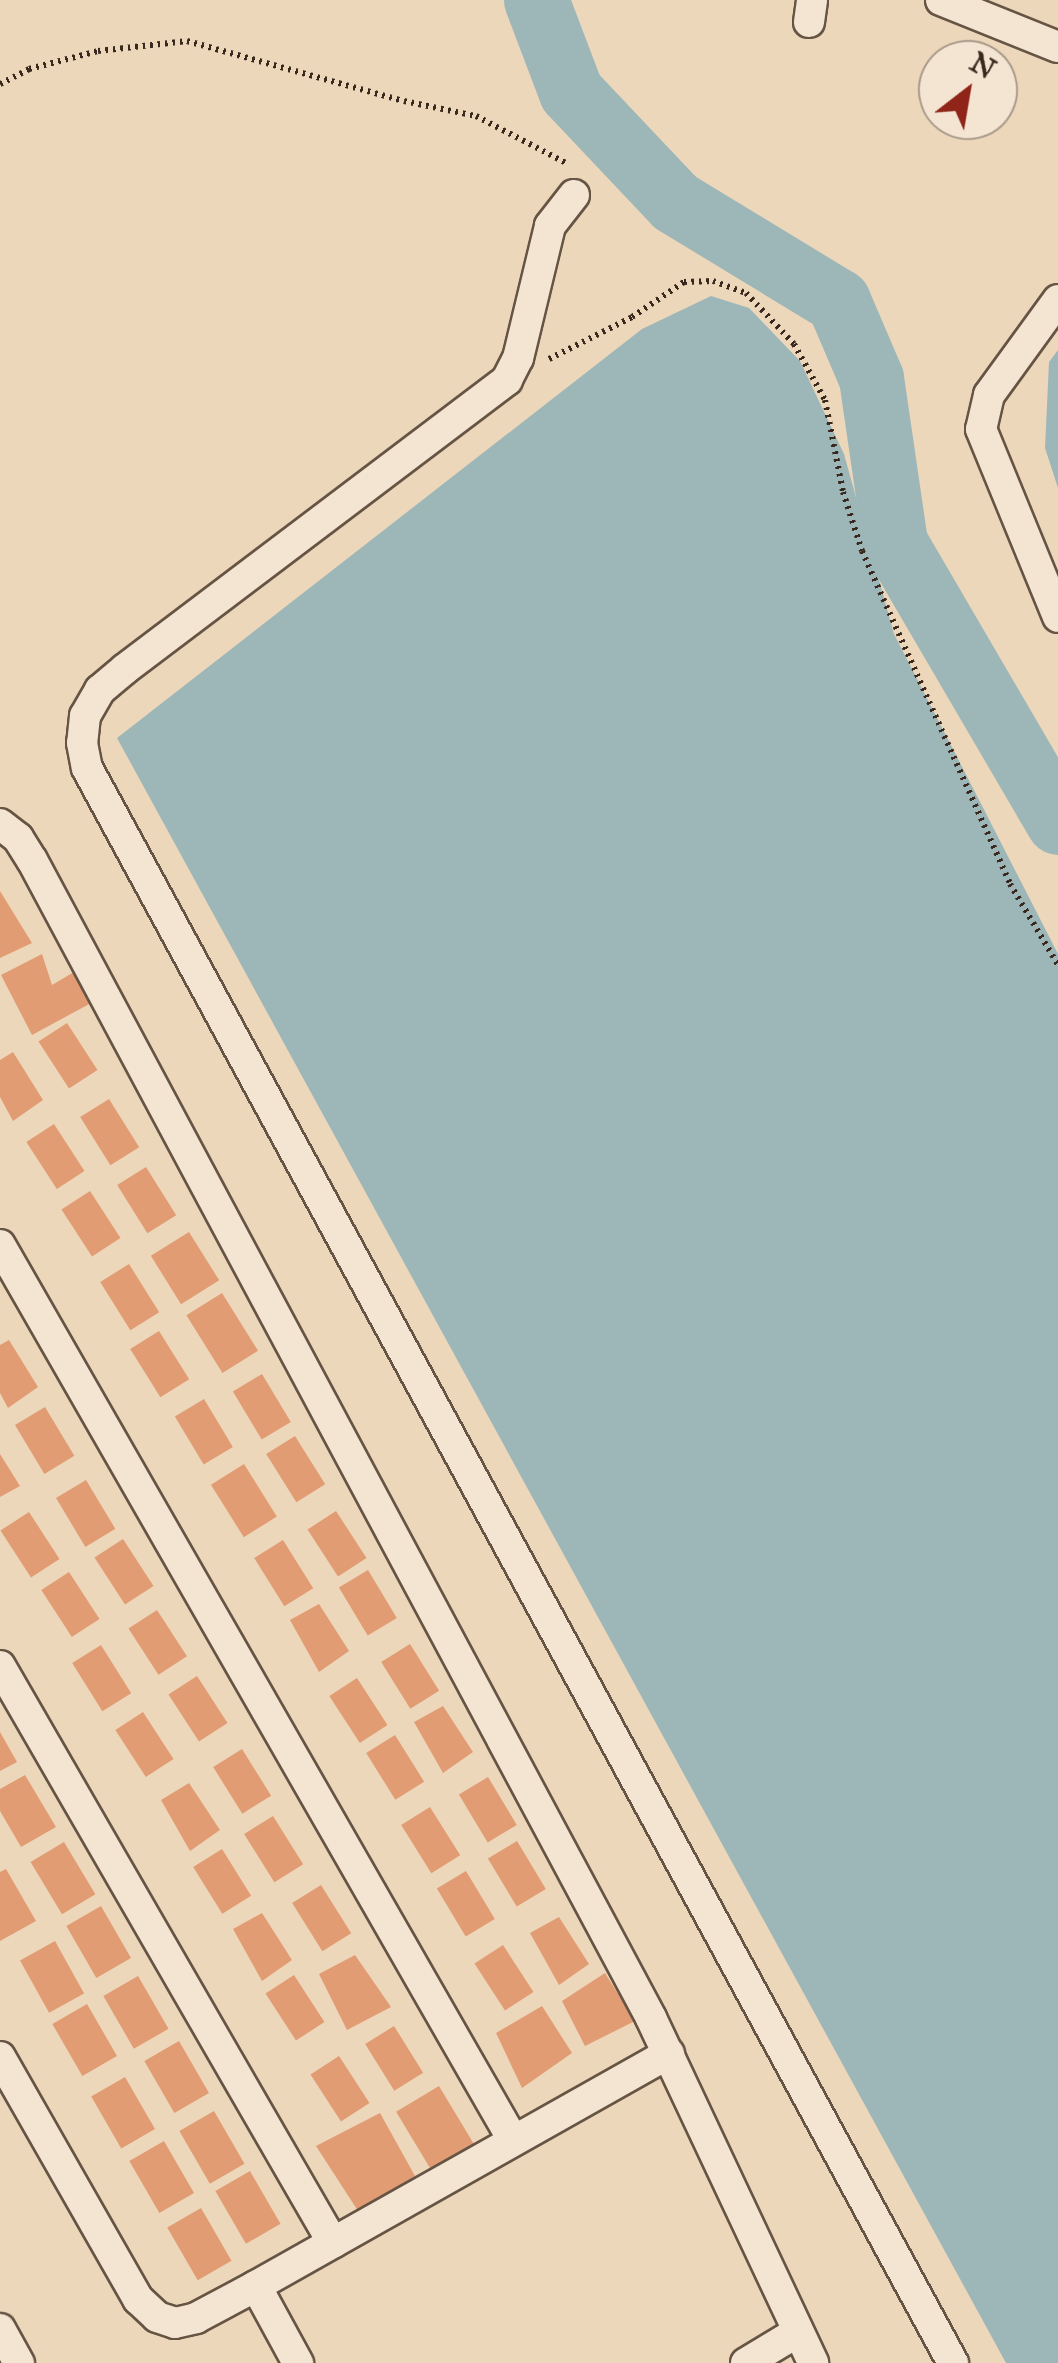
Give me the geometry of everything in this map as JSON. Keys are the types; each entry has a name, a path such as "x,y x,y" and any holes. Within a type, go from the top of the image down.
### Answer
{"street":[{"path":"942,0 1058,47"},
{"path":"574,195 550,226 518,358 508,380 100,690 85,716 82,743 88,768 953,2363"},
{"path":"1058,300 989,396 982,429 1058,617"},
{"path":"0,824 18,838 32,860 669,2053 796,2332 814,2363"},
{"path":"0,1245 513,2140"},
{"path":"0,1666 334,2243"},
{"path":"0,2057 138,2299 157,2317 175,2323 196,2318 256,2286 669,2053"},
{"path":"256,2286 298,2363"},
{"path":"0,2329 19,2363"},
{"path":"746,2363 796,2332"}],"path":[{"path":"0,84 29,69 98,51 187,41 404,101 476,116 577,168 574,195"},
{"path":"508,380 632,317 684,282 713,280 746,294 794,344 825,400 843,492 862,552 1010,884 1058,965"}],"water":[{"path":"711,296 749,308 800,361 844,454 894,634 1058,954 1058,2363 1006,2363 117,738 642,329"},
{"path":"1058,350 1058,488 1045,448 1049,362"}],"building":[{"path":"0,891 32,943 0,958"},
{"path":"42,954 52,985 74,972 93,1002 32,1035 1,975"},
{"path":"67,1023 97,1070 69,1088 38,1042"},
{"path":"13,1052 43,1100 13,1121 0,1097 0,1060"},
{"path":"109,1099 139,1147 110,1165 80,1117"},
{"path":"54,1124 84,1171 57,1189 26,1142"},
{"path":"146,1167 176,1215 147,1233 117,1185"},
{"path":"90,1191 120,1238 92,1256 61,1210"},
{"path":"189,1232 219,1280 181,1304 151,1256"},
{"path":"129,1264 159,1312 130,1330 100,1282"},
{"path":"222,1293 258,1351 222,1373 186,1315"},
{"path":"159,1331 189,1379 160,1397 130,1349"},
{"path":"9,1340 38,1387 8,1408 0,1393 0,1345"},
{"path":"262,1374 291,1422 262,1440 233,1392"},
{"path":"204,1399 233,1447 204,1465 175,1417"},
{"path":"45,1407 74,1456 44,1474 15,1425"},
{"path":"295,1436 325,1484 296,1502 266,1454"},
{"path":"0,1454 20,1486 0,1497"},
{"path":"244,1464 277,1517 244,1537 211,1485"},
{"path":"86,1480 115,1529 85,1547 56,1498"},
{"path":"336,1511 366,1558 338,1576 307,1530"},
{"path":"29,1512 59,1559 31,1577 0,1531"},
{"path":"123,1539 153,1586 125,1604 94,1558"},
{"path":"283,1540 313,1588 284,1606 254,1558"},
{"path":"368,1570 397,1618 368,1636 339,1588"},
{"path":"69,1572 99,1619 72,1637 41,1590"},
{"path":"319,1604 349,1651 319,1672 290,1620"},
{"path":"157,1610 187,1656 158,1675 128,1629"},
{"path":"410,1644 439,1691 410,1709 381,1662"},
{"path":"101,1645 131,1693 102,1711 72,1663"},
{"path":"197,1676 227,1723 199,1741 168,1695"},
{"path":"357,1678 387,1725 360,1743 329,1696"},
{"path":"443,1706 473,1752 443,1773 414,1722"},
{"path":"143,1712 173,1759 146,1777 115,1730"},
{"path":"0,1732 17,1762 0,1771"},
{"path":"395,1735 424,1782 395,1800 366,1753"},
{"path":"242,1749 271,1796 242,1814 213,1767"},
{"path":"25,1775 56,1827 21,1847 0,1811 0,1789"},
{"path":"488,1777 517,1825 488,1843 459,1795"},
{"path":"189,1783 220,1830 190,1851 161,1800"},
{"path":"430,1807 460,1855 431,1873 401,1825"},
{"path":"273,1816 303,1864 274,1882 244,1834"},
{"path":"517,1841 546,1889 517,1907 488,1859"},
{"path":"64,1842 95,1894 62,1914 31,1862"},
{"path":"222,1849 251,1896 222,1914 193,1867"},
{"path":"6,1869 36,1921 0,1941 0,1872"},
{"path":"466,1871 495,1919 466,1937 437,1889"},
{"path":"321,1885 351,1933 322,1951 292,1903"},
{"path":"101,1906 131,1958 96,1978 66,1926"},
{"path":"262,1913 292,1960 262,1981 233,1929"},
{"path":"559,1917 589,1964 559,1985 530,1933"},
{"path":"55,1941 84,1993 49,2013 20,1960"},
{"path":"503,1945 533,1992 505,2010 474,1964"},
{"path":"355,1955 391,2007 347,2030 319,1974"},
{"path":"605,1973 635,2021 585,2046 562,2001"},
{"path":"294,1975 324,2022 296,2040 265,1994"},
{"path":"138,1976 168,2029 134,2049 103,1996"},
{"path":"87,2004 117,2056 82,2076 52,2024"},
{"path":"542,2006 572,2053 522,2088 496,2033"},
{"path":"394,2026 423,2073 394,2091 365,2044"},
{"path":"179,2041 209,2093 174,2113 144,2061"},
{"path":"339,2056 369,2103 341,2121 310,2075"},
{"path":"125,2077 155,2129 121,2148 91,2096"},
{"path":"439,2086 478,2150 435,2176 396,2112"},
{"path":"214,2111 244,2164 210,2184 179,2131"},
{"path":"380,2113 415,2176 360,2214 316,2146"},
{"path":"164,2141 194,2193 159,2213 129,2161"},
{"path":"250,2171 280,2224 246,2244 215,2191"},
{"path":"201,2208 232,2261 198,2280 167,2228"}],"waterway":[{"path":"536,0 571,92 675,202 838,301 871,378 895,543 1058,822"}]}
